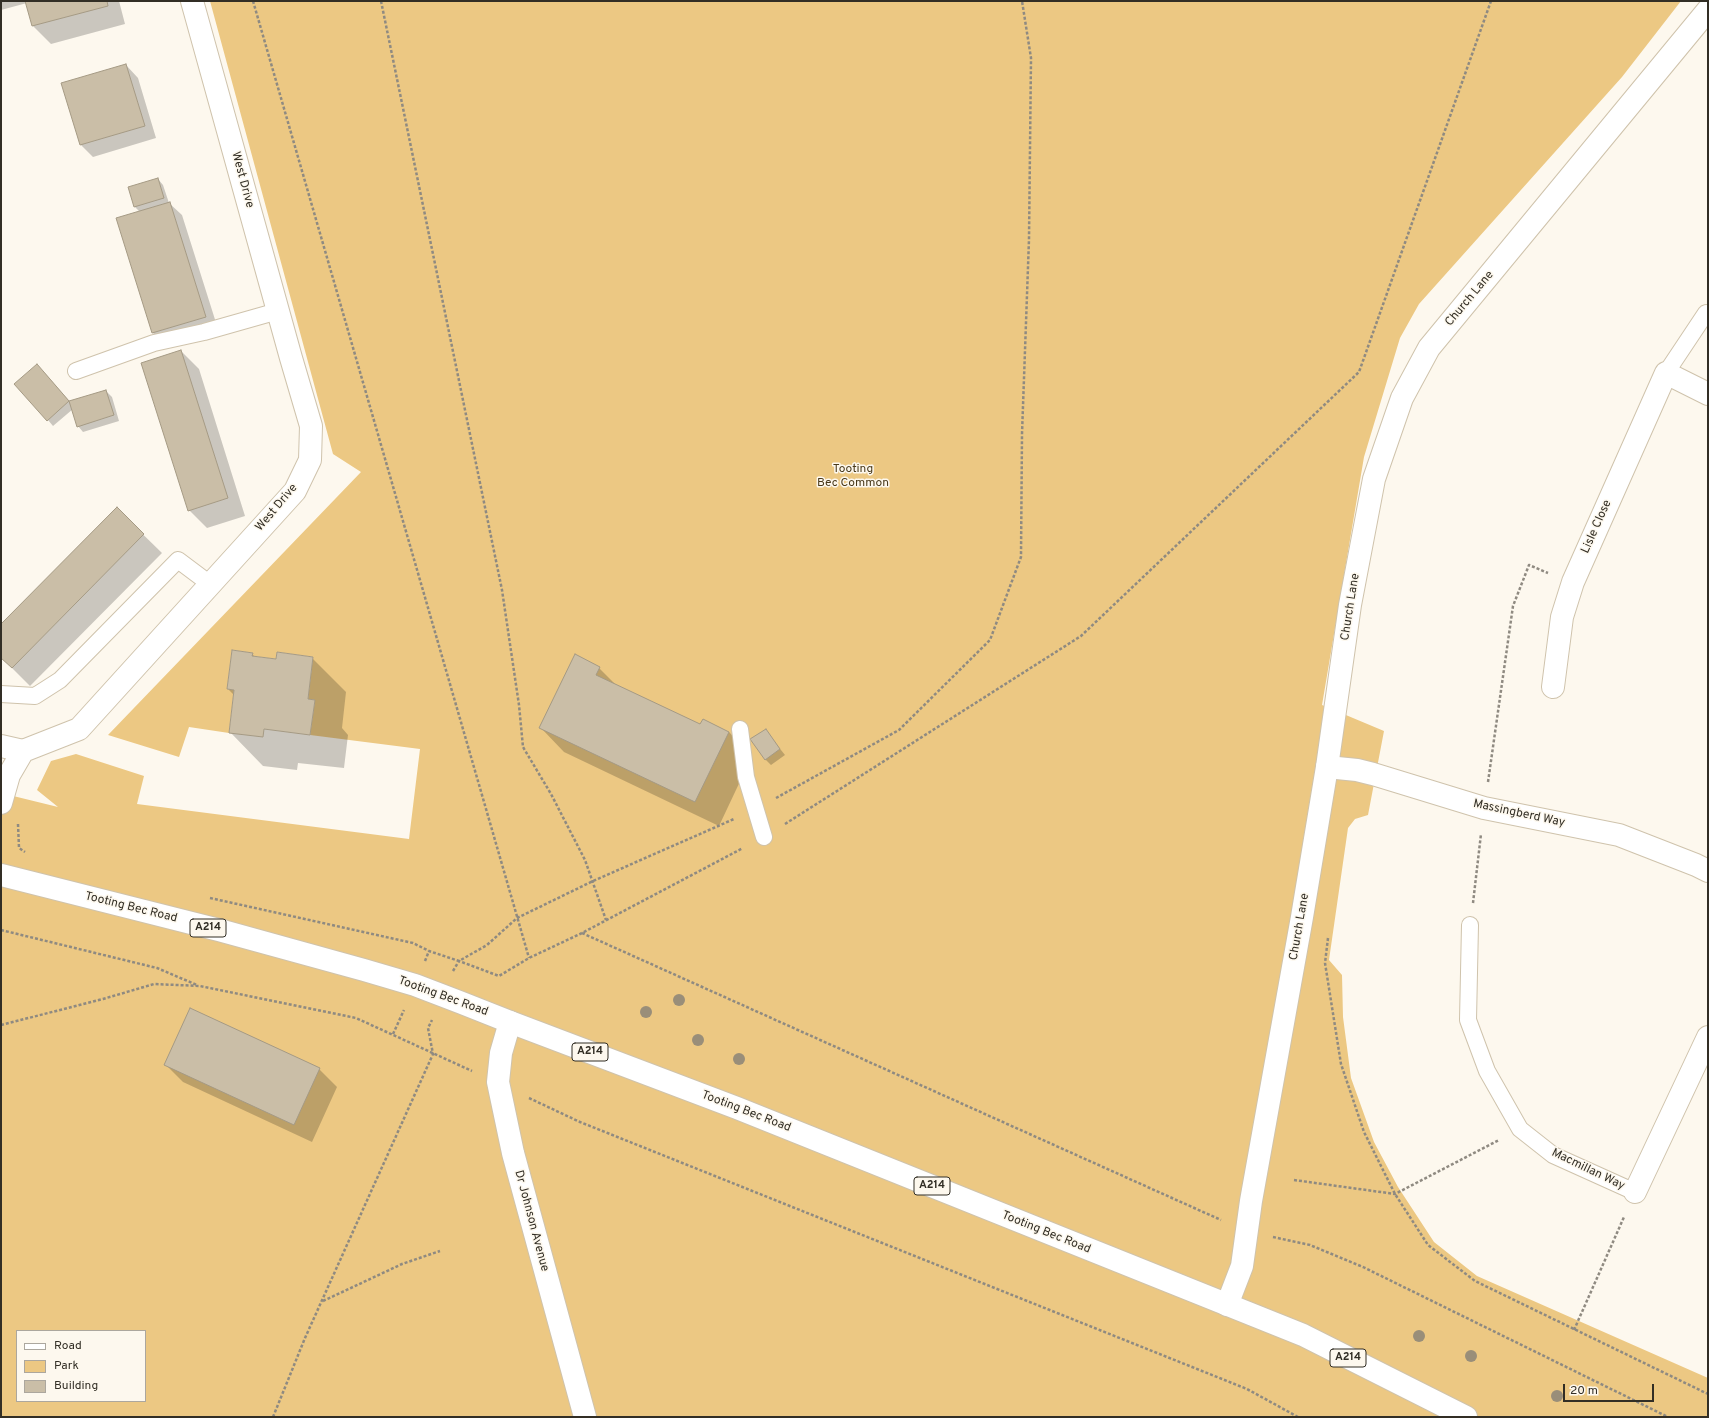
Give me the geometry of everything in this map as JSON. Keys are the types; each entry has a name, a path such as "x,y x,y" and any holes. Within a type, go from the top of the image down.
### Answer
{"main road":[{"name":"West Drive","path":"23,751 78,729 295,491 310,460 311,426 192,1"},
{"name":"Church Lane","path":"1227,1305 1242,1266 1327,768 1350,605 1374,479 1402,398 1429,348 1708,10"},
{"path":"1666,373 1708,394"},
{"name":"Lisle Close","path":"1553,687 1562,617 1573,582 1666,373"},
{"path":"1,746 23,751 9,775 1,803"},
{"name":"Massingberd Way","path":"1327,768 1357,770 1484,808 1619,835 1708,871"},
{"name":"Tooting Bec Road","path":"1,875 219,930 398,980 462,1003 737,1108 1303,1335 1466,1417"},
{"name":"Dr Johnson Avenue","path":"510,1022 501,1053 498,1082 513,1154 585,1417"},
{"name":"Macmillan Way","path":"1635,1192 1708,1037"}],"lane":[{"path":"76,371 154,343 204,332 278,311"},
{"name":"Lisle Close","path":"1666,373 1706,313"},
{"path":"1,694 35,696 60,680 178,560 210,584"},
{"path":"740,729 746,777 764,837"},
{"name":"Macmillan Way","path":"1470,925 1468,1020 1487,1071 1520,1130 1553,1155 1635,1192"}],"path":[{"path":"253,1 529,958"},
{"path":"381,1 502,590 519,705 523,747 554,801 585,860 606,920"},
{"path":"452,972 459,961 487,945 517,918 593,882 756,809 898,730 990,640 1021,557 1022,434 1029,239 1031,58 1022,1"},
{"path":"209,897 413,943 499,976 529,958 582,933 764,837 1081,636 1359,372 1491,1"},
{"path":"1470,925 1484,808 1513,606 1528,565 1573,582"},
{"path":"19,822 19,848 26,854"},
{"path":"1,930 157,968 200,986"},
{"path":"1328,932 1325,964 1341,1064 1364,1132 1395,1194 1428,1245 1475,1281 1708,1394"},
{"path":"582,933 1247,1231 1310,1245 1363,1267 1668,1417"},
{"path":"1,1025 103,999 154,984 200,986 356,1018 498,1082 580,1122 1247,1389 1298,1417"},
{"path":"393,1034 403,1012"},
{"path":"273,1417 322,1301 433,1054 428,1028"},
{"path":"1294,1180 1395,1194 1520,1130"},
{"path":"1574,1330 1635,1192"},
{"path":"322,1301 402,1264 440,1251"}],"green space":[{"name":"Tooting Bec Common","path":"210,1 1681,1 1622,77 1419,304 1400,338 1364,457 1322,705 1384,731 1368,815 1355,819 1348,828 1329,960 1342,975 1343,1017 1351,1078 1374,1142 1398,1187 1434,1242 1477,1276 1708,1378 1708,1417 1,1417 1,793 58,807 37,790 51,761 76,754 144,776 137,804 409,839 420,749 310,735 315,700 308,699 313,657 277,652 276,659 252,656 252,653 232,650 227,689 234,690 229,733 189,727 179,757 108,735 361,472 333,454"}],"building":[{"path":"25,1 107,1 108,6 32,26"},
{"path":"126,64 145,126 80,145 61,83"},
{"path":"158,178 164,198 134,207 128,187"},
{"path":"170,202 206,317 152,333 116,218"},
{"path":"181,350 228,498 188,511 141,363"},
{"path":"37,364 69,401 47,421 14,384"},
{"path":"106,390 114,415 77,427 69,401"},
{"path":"117,507 144,534 12,668 1,658 1,624"},
{"path":"232,650 253,653 252,656 276,659 277,652 313,657 308,699 315,700 310,735 264,729 263,737 229,733 234,690 227,689"},
{"path":"575,654 600,667 596,675 700,724 703,719 729,732 695,802 539,728"},
{"path":"766,729 780,749 765,760 750,739"},
{"path":"190,1008 320,1068 294,1125 164,1065"}]}
